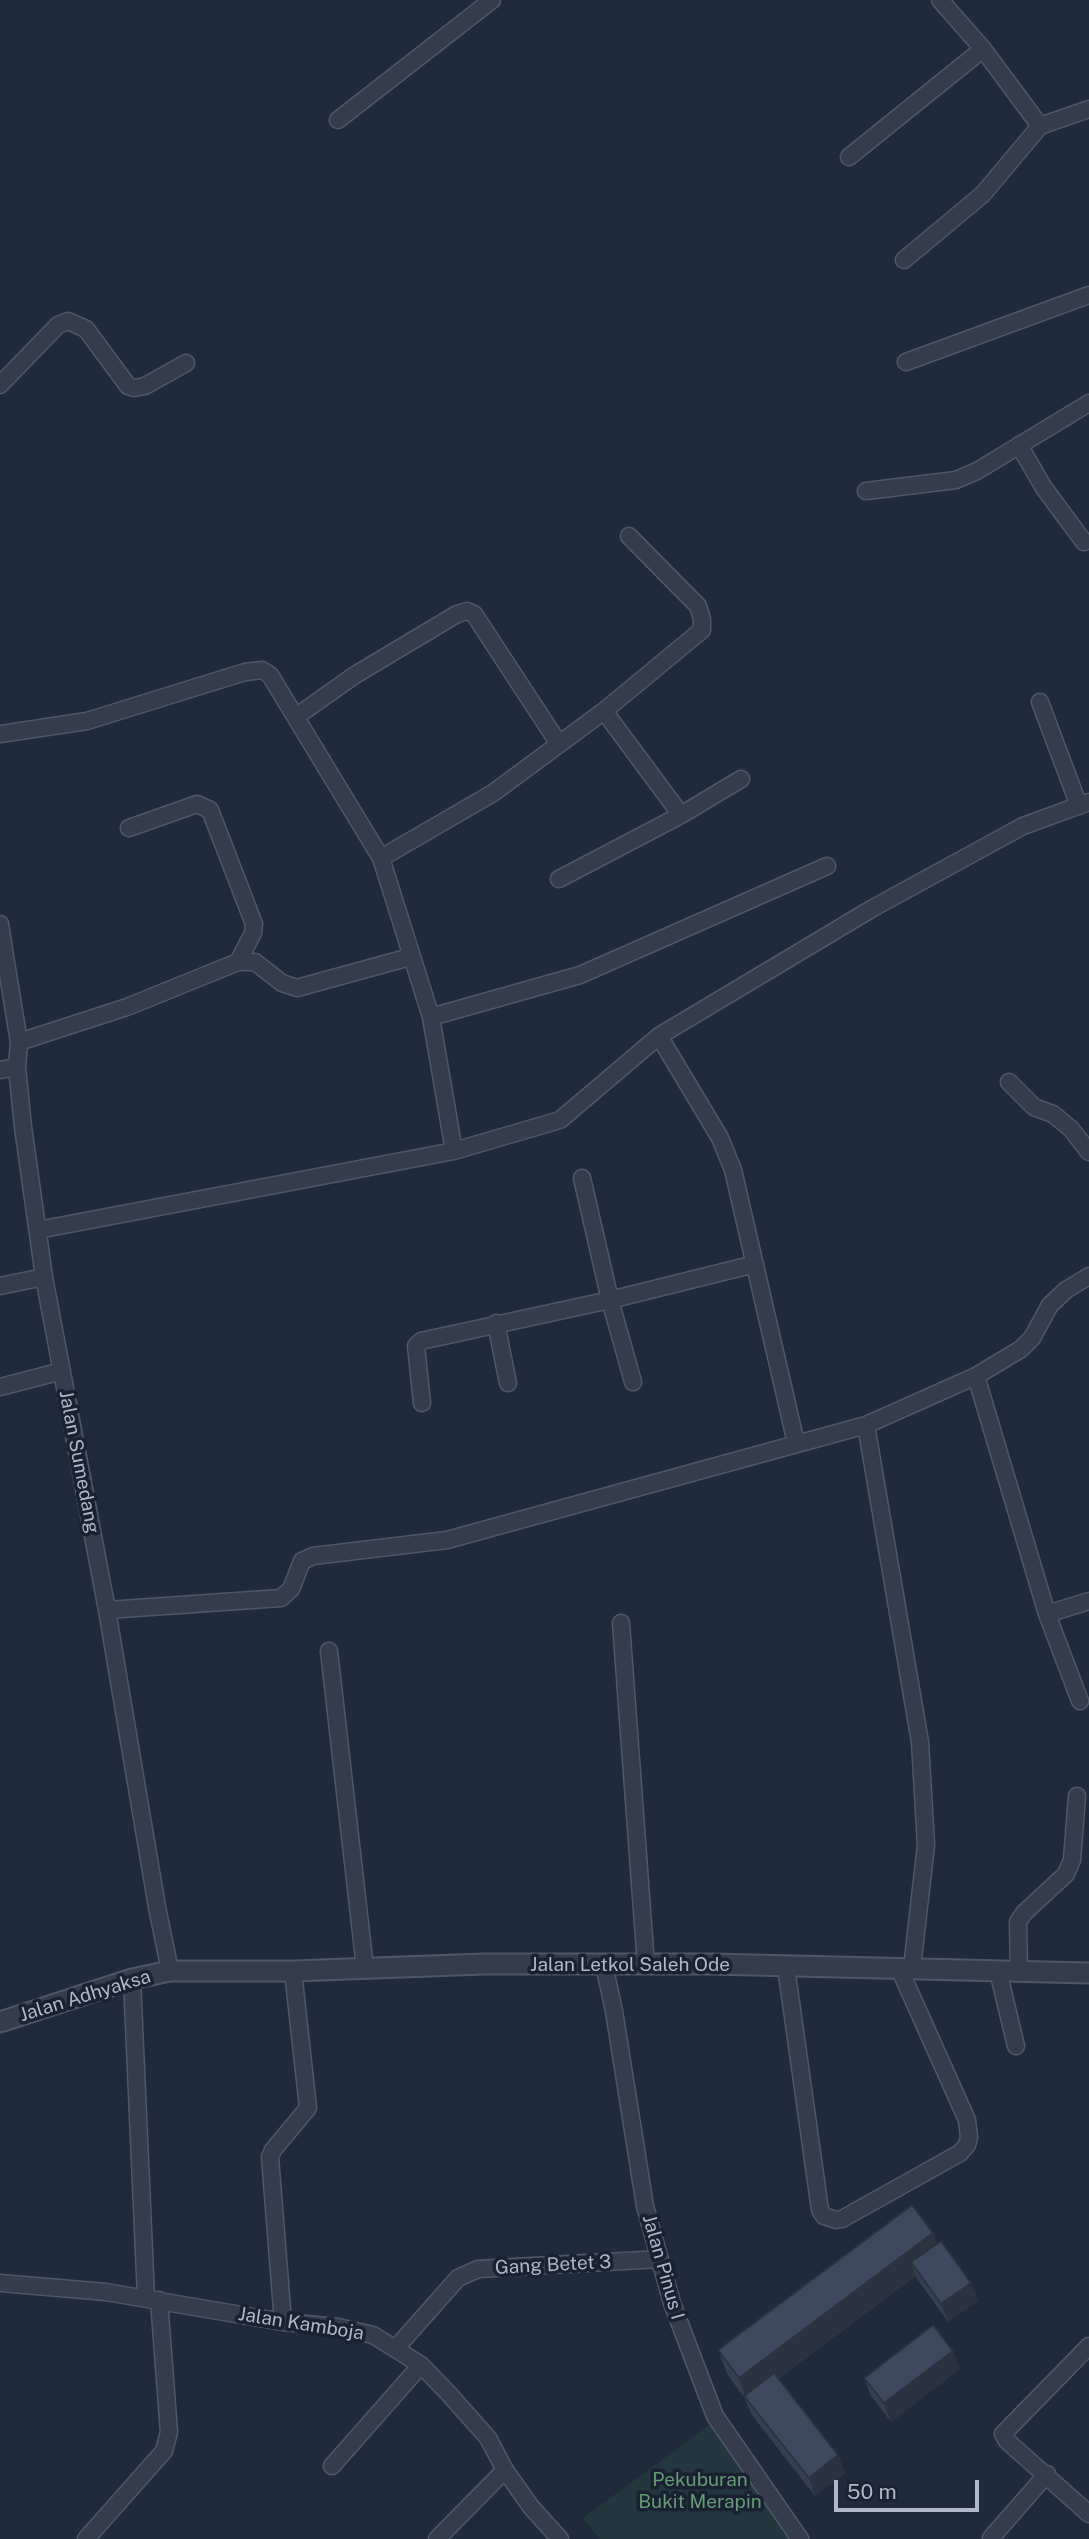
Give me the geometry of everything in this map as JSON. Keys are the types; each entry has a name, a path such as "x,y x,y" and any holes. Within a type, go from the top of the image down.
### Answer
{"street":[{"path":"338,120 492,0"},
{"path":"940,0 983,49 1040,126"},
{"path":"849,157 983,49"},
{"path":"904,260 983,194 1040,126 1089,109"},
{"path":"906,362 1087,301"},
{"path":"0,385 58,325 68,321 86,329 128,386 145,386 186,363"},
{"path":"866,491 956,480 977,471 1089,402"},
{"path":"1019,445 1044,488 1084,541"},
{"path":"381,858 493,793 604,710 702,630 698,606 629,536"},
{"path":"296,716 355,675 457,614 467,611 474,614 559,744"},
{"path":"0,734 87,721 255,670 270,674 381,858 431,1017 454,1151"},
{"path":"37,1230 454,1151 560,1119 659,1036 873,908 1023,826 1084,804 1040,702"},
{"path":"604,710 681,815"},
{"path":"559,879 681,815 741,779"},
{"path":"129,828 197,804 210,810 254,924 253,933 239,961"},
{"path":"431,1017 580,975 827,866"},
{"name":"Jalan Sumedang","path":"0,925 19,1042 18,1067 23,1127 44,1277 107,1610 170,1971"},
{"path":"19,1042 127,1007 239,961 256,962 282,983 297,988 410,957"},
{"path":"659,1036 720,1138 733,1170 796,1443"},
{"path":"0,1070 18,1067"},
{"path":"1009,1082 1034,1107 1053,1114 1071,1129 1089,1152"},
{"path":"582,1178 610,1300 633,1382"},
{"path":"422,1403 416,1346 421,1341 755,1265"},
{"path":"107,1610 281,1598 291,1589 302,1562 313,1556 447,1540 866,1425 976,1376 1021,1349 1032,1338 1050,1305 1066,1290 1089,1276"},
{"path":"0,1286 44,1277"},
{"path":"496,1323 508,1383"},
{"path":"0,1387 62,1371"},
{"path":"976,1376 1047,1614 1080,1701"},
{"path":"786,1967 820,2210 824,2216 842,2219 960,2152 967,2145 969,2137 967,2120 906,1968 926,1845 920,1742 866,1425"},
{"path":"1047,1614 1089,1601"},
{"path":"621,1623 646,1965"},
{"path":"329,1651 365,1968"},
{"path":"1019,1971 1018,1922 1024,1913 1066,1874 1072,1860 1077,1796"},
{"name":"Jalan Letkol Saleh Ode","path":"170,1971 293,1971 484,1964 906,1968 1089,1973"},
{"name":"Jalan Pinus I","path":"604,1965 614,2011 645,2206 672,2303 715,2416 800,2539"},
{"path":"998,1970 1016,2046"},
{"name":"Jalan Adhyaksa","path":"0,2022 132,1979 170,1971"},
{"path":"283,2322 270,2157 308,2108 293,1971"},
{"path":"86,2539 164,2451 169,2432 153,2299 132,1979"},
{"name":"Gang Betet 3","path":"396,2348 458,2278 478,2269 660,2259"},
{"name":"Jalan Kamboja","path":"0,2283 153,2299 283,2322 338,2327 373,2335 421,2365 488,2438 505,2470 531,2507 558,2536"},
{"path":"1087,2353 1003,2434 1007,2441 1089,2514"},
{"path":"332,2466 421,2365"},
{"path":"437,2539 505,2470"},
{"path":"990,2539 1047,2474"}],"green space":[{"name":"Pekuburan Bukit Merapin","path":"711,2424 797,2539 600,2539 583,2518"}],"building":[{"path":"912,2205 933,2233 739,2378 718,2350"},
{"path":"941,2241 971,2283 941,2304 911,2262"},
{"path":"933,2325 953,2351 884,2403 864,2378"},
{"path":"774,2373 838,2455 809,2478 744,2396"}]}
